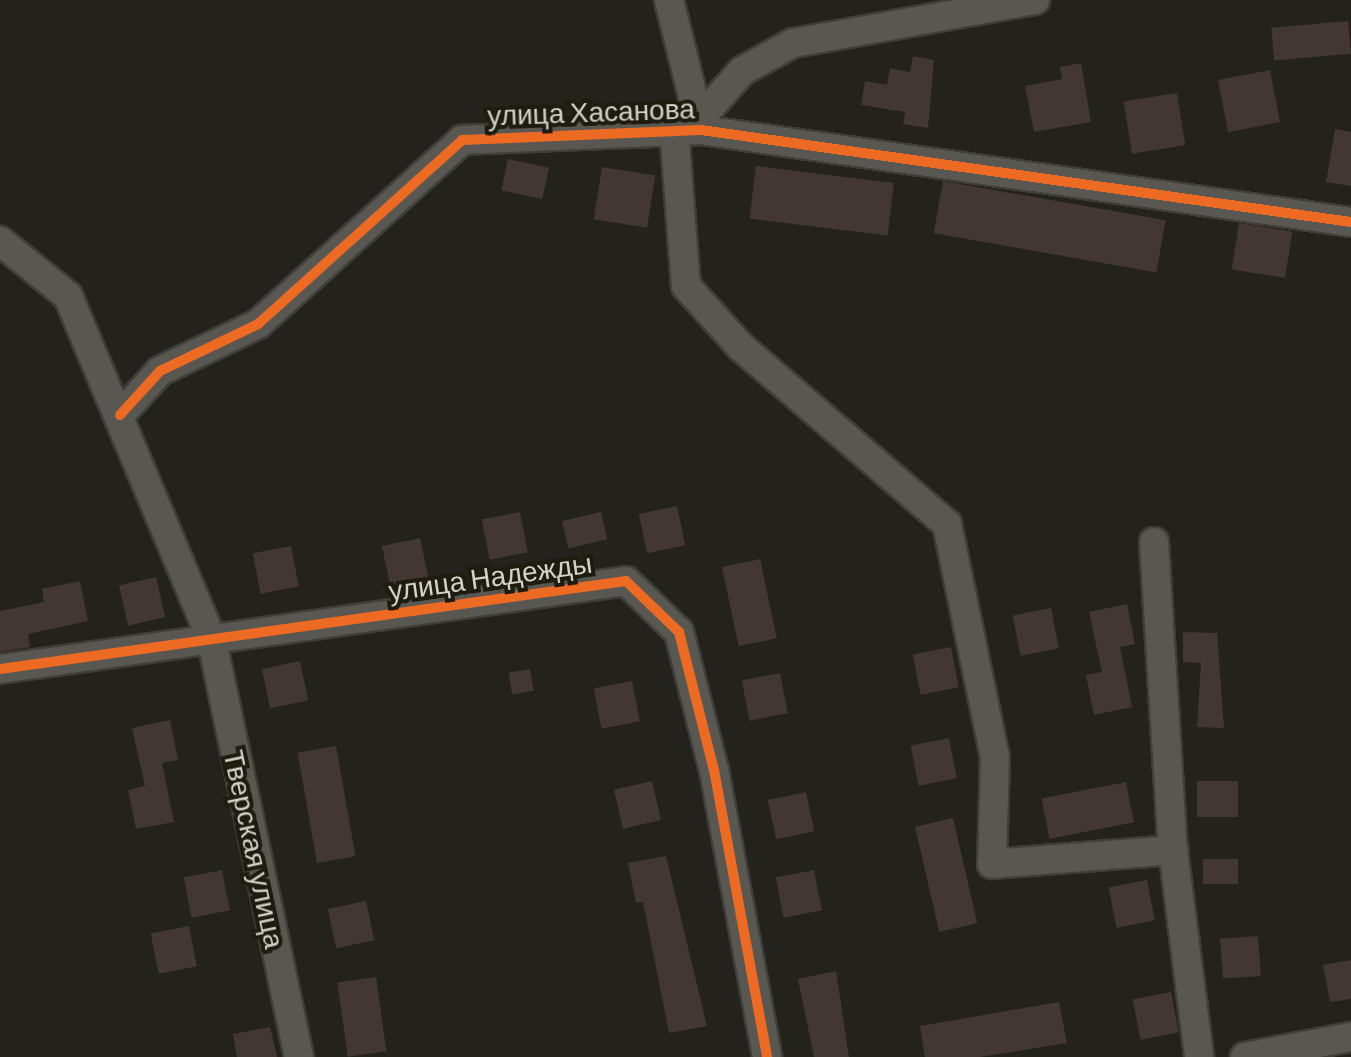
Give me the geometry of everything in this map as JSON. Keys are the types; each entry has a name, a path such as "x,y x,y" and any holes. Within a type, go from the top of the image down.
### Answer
{"street":[{"path":"669,0 692,124 686,286 741,347 947,524 995,757 992,864 1173,850"},
{"name":"улица Хасанова","path":"692,124 742,71 793,43 1035,0"},
{"name":"улица Хасанова","path":"120,415 160,371 258,324 462,140 692,124 1351,222"},
{"name":"Тверская улица","path":"0,241 68,296 212,641 299,1057"},
{"path":"1154,542 1173,850 1199,1057"},
{"name":"улица Надежды","path":"0,669 626,581 679,632 714,770 767,1057"},
{"path":"1245,1057 1351,1037"}],"building":[{"path":"1348,21 1351,54 1274,61 1271,28"},
{"path":"913,56 934,60 928,128 903,124 905,112 861,105 865,81 887,85 890,68 910,72"},
{"path":"1081,63 1091,122 1034,132 1025,86 1062,79 1060,67"},
{"path":"1270,70 1280,122 1228,132 1218,80"},
{"path":"1177,93 1185,145 1132,154 1124,101"},
{"path":"1335,129 1351,132 1351,186 1326,182"},
{"path":"508,159 549,168 542,199 501,190"},
{"path":"756,166 894,183 888,236 750,219"},
{"path":"602,167 655,175 647,228 594,219"},
{"path":"943,181 1166,220 1156,272 934,233"},
{"path":"1239,223 1292,231 1285,278 1232,269"},
{"path":"677,506 685,545 647,553 639,514"},
{"path":"520,512 528,552 490,560 482,519"},
{"path":"601,512 607,539 568,548 562,521"},
{"path":"420,538 428,577 390,585 382,546"},
{"path":"291,546 299,586 261,594 253,553"},
{"path":"760,559 777,638 739,646 722,567"},
{"path":"156,577 165,617 128,625 119,586"},
{"path":"80,581 88,621 28,634 30,647 0,652 0,611 44,602 42,589"},
{"path":"1127,604 1135,644 1120,647 1132,707 1094,715 1086,675 1102,672 1089,612"},
{"path":"1051,608 1059,648 1021,656 1013,615"},
{"path":"1183,632 1217,633 1224,728 1197,727 1201,663 1183,662"},
{"path":"951,647 959,687 921,695 913,654"},
{"path":"300,661 308,700 270,708 262,669"},
{"path":"530,669 534,691 512,694 508,673"},
{"path":"780,673 788,713 750,721 742,680"},
{"path":"632,681 640,721 602,729 594,688"},
{"path":"170,720 178,760 162,763 174,822 136,829 128,790 145,786 132,728"},
{"path":"949,738 957,778 919,786 911,745"},
{"path":"336,746 355,856 317,863 298,753"},
{"path":"652,781 661,820 623,829 614,790"},
{"path":"1197,781 1238,781 1238,817 1197,817"},
{"path":"1126,782 1134,822 1049,839 1042,798"},
{"path":"806,792 814,831 776,839 768,800"},
{"path":"953,818 977,923 939,932 915,827"},
{"path":"666,856 707,1026 669,1033 643,902 636,903 628,863"},
{"path":"1203,859 1238,859 1238,884 1203,884"},
{"path":"222,870 230,910 192,918 184,877"},
{"path":"814,870 822,910 784,918 776,877"},
{"path":"1147,880 1155,920 1117,928 1109,887"},
{"path":"366,901 374,940 336,948 328,909"},
{"path":"189,926 197,966 159,974 151,933"},
{"path":"1258,936 1261,976 1223,979 1220,939"},
{"path":"1351,960 1351,999 1330,1002 1323,965"},
{"path":"836,971 849,1057 814,1057 798,979"},
{"path":"376,977 386,1051 348,1057 337,982"},
{"path":"1171,992 1179,1032 1141,1040 1133,999"},
{"path":"1059,1002 1067,1043 980,1057 925,1057 920,1026"},
{"path":"270,1027 277,1057 237,1057 233,1034"}],"cycle path":[{"path":"120,415 160,371 258,324 462,140 701,130 1351,222"},
{"path":"0,669 626,581 679,632 714,770 767,1057"}]}
